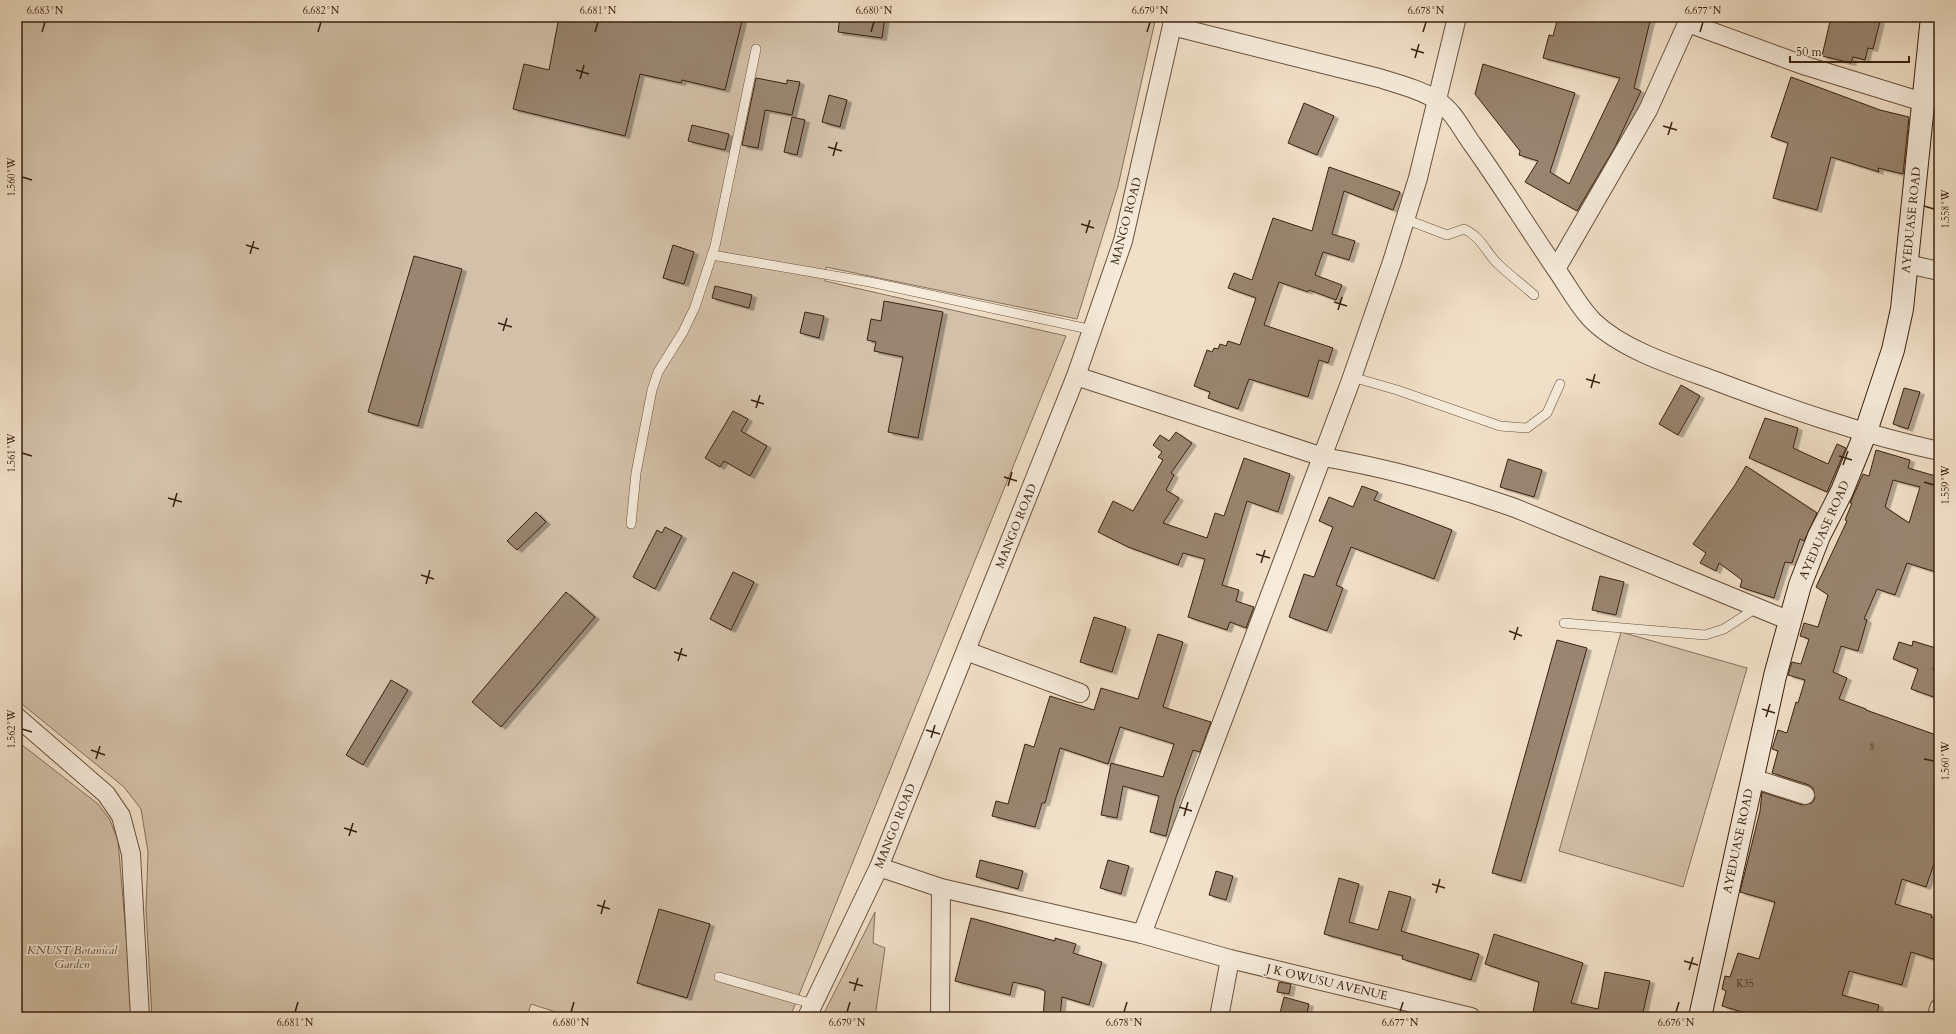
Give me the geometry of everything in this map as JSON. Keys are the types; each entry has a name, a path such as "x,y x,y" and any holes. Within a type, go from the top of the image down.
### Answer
{"street":[{"path":"1142,934 1352,377 1418,178 1457,17"},
{"name":"AYEDUASE ROAD","path":"1700,1017 1775,676 1800,585 1819,536 1842,491 1866,434 1893,350 1902,309 1923,102 1933,67 1932,17"},
{"path":"1556,269 1648,110 1689,20 1806,66 1923,102"},
{"path":"1173,21 1379,78 1402,85 1437,100 1449,110 1576,300 1593,321 1620,342 1674,366 1818,419 1866,434 1939,451"},
{"name":"MANGO ROAD","path":"810,1010 879,867 1076,376 1093,330 1123,241 1173,21"},
{"path":"1907,264 1939,271"},
{"path":"1076,376 1323,457 1355,462 1427,480 1515,508 1790,621"},
{"path":"966,650 1080,693"},
{"path":"17,717 106,794 121,816 131,854 140,1017"},
{"path":"1752,778 1805,795"},
{"name":"J K OWUSU AVENUE","path":"879,867 941,888 1142,934 1423,1011 1471,1017"},
{"path":"940,1017 941,888"},
{"path":"1219,1017 1230,959"},
{"path":"1936,1017 1939,1008"}],"lane":[{"path":"631,524 636,473 652,390 658,372 683,332 695,307 712,255 756,48"},
{"path":"1405,219 1448,235 1464,229 1472,232 1480,240 1496,262 1534,295"},
{"path":"712,255 870,282 1093,330"},
{"path":"1352,377 1397,390 1500,426 1527,428 1547,413 1560,384"},
{"path":"1564,623 1705,635 1724,629 1756,608"},
{"path":"719,977 810,1010"}],"green space":[{"path":"17,17 1156,17 1118,186 1077,319 826,267 825,281 1066,336 790,1017 571,1017 531,1004 527,1017 152,1017 146,909 148,852 141,809 124,787 17,700 17,105 20,88 17,87"},
{"path":"1621,632 1747,668 1683,887 1559,851"},
{"name":"KNUST Botanical Garden","path":"17,741 98,804 110,820 118,841 133,1017 17,1017"},
{"path":"875,912 873,943 885,948 875,1017 855,1015 854,1017 822,1017"}],"building":[{"path":"559,17 743,17 725,90 682,80 681,83 640,74 625,136 513,109 524,64 549,70"},
{"path":"840,17 885,17 882,38 838,32"},
{"path":"1558,17 1651,17 1634,88 1641,91 1615,147 1577,211 1525,182 1538,161 1519,155 1520,151 1475,94 1483,64 1575,93 1550,172 1569,184 1620,78 1543,58 1549,35 1553,36"},
{"path":"1831,17 1863,17 1880,21 1873,49 1868,48 1865,60 1853,57 1851,63 1822,56"},
{"path":"1791,77 1880,110 1909,117 1903,174 1878,168 1879,172 1831,157 1817,210 1773,198 1788,143 1771,137"},
{"path":"756,78 787,84 787,80 800,82 792,115 765,110 758,148 742,145"},
{"path":"829,95 847,100 840,127 822,122"},
{"path":"1304,103 1334,116 1317,155 1288,143"},
{"path":"792,117 805,120 797,155 784,152"},
{"path":"692,125 729,134 725,150 688,141"},
{"path":"1329,167 1400,192 1393,210 1344,191 1332,234 1355,241 1349,260 1323,252 1315,275 1342,285 1336,300 1309,290 1308,292 1279,282 1264,325 1333,348 1328,363 1319,360 1308,397 1249,379 1238,409 1208,398 1210,392 1194,386 1207,350 1212,352 1214,348 1218,349 1220,344 1226,346 1228,341 1240,345 1256,298 1228,288 1234,273 1252,280 1273,218 1312,231"},
{"path":"673,245 694,252 684,284 663,278"},
{"path":"414,256 462,269 418,426 368,412"},
{"path":"715,286 752,295 749,308 712,298"},
{"path":"884,301 943,312 918,438 888,432 903,357 874,351 876,342 867,340 871,319 881,321"},
{"path":"805,312 824,316 819,338 800,333"},
{"path":"1681,385 1700,396 1678,435 1659,424"},
{"path":"1904,388 1920,392 1908,429 1893,424"},
{"path":"733,411 748,419 741,431 767,446 750,476 724,461 720,467 705,458"},
{"path":"1765,418 1798,428 1793,448 1828,464 1837,444 1846,448 1827,492 1749,458"},
{"path":"1176,432 1192,443 1171,473 1174,475 1166,490 1179,498 1163,523 1207,538 1215,513 1224,516 1244,458 1290,474 1278,512 1247,501 1222,585 1239,590 1236,601 1254,607 1246,628 1230,622 1227,630 1188,617 1205,559 1183,553 1178,565 1128,547 1098,532 1113,501 1133,511 1163,460 1158,457 1162,452 1153,445 1160,435 1169,441"},
{"path":"1876,450 1910,460 1908,468 1939,477 1939,573 1907,563 1895,595 1877,589 1864,619 1867,620 1858,651 1841,646 1833,672 1847,678 1839,699 1939,736 1939,859 1936,858 1926,887 1902,879 1895,904 1932,915 1931,917 1939,920 1939,961 1911,952 1902,985 1849,971 1842,995 1879,1005 1876,1017 1759,1017 1722,1006 1726,991 1722,989 1725,976 1730,977 1738,953 1759,959 1775,902 1740,892 1760,811 1762,792 1802,805 1812,803 1815,798 1813,788 1809,785 1772,773 1778,751 1772,749 1778,730 1787,733 1796,702 1798,703 1805,680 1788,675 1792,662 1801,664 1809,639 1800,636 1804,623 1818,627 1828,595 1816,587 1847,521 1845,520 1852,503 1850,503 1863,474 1869,476","holes":["1893,480 1920,487 1909,523 1885,507"]},
{"path":"1508,459 1542,470 1534,497 1500,487"},
{"path":"1746,466 1817,513 1804,541 1800,539 1792,563 1785,562 1774,598 1740,587 1742,580 1719,563 1716,571 1700,563 1706,553 1693,544 1735,485"},
{"path":"1362,486 1378,492 1374,500 1452,530 1434,579 1351,547 1336,585 1343,588 1327,631 1289,617 1304,574 1314,577 1333,527 1319,521 1329,497 1353,507"},
{"path":"536,512 546,522 517,550 507,541"},
{"path":"665,527 682,536 655,589 633,577 657,530 662,533"},
{"path":"733,572 754,582 731,630 710,619"},
{"path":"1600,576 1624,582 1616,615 1592,610"},
{"path":"566,592 595,617 501,727 472,702"},
{"path":"1094,617 1126,627 1112,672 1080,662"},
{"path":"1158,634 1183,642 1163,707 1211,722 1200,752 1193,750 1175,800 1166,836 1150,832 1159,796 1123,786 1117,818 1101,815 1111,763 1163,777 1174,744 1120,727 1108,764 1060,748 1045,803 1042,803 1035,827 992,816 996,801 1008,804 1025,744 1034,747 1050,696 1094,710 1101,688 1138,699"},
{"path":"1557,640 1587,648 1521,881 1492,873"},
{"path":"1913,641 1939,649 1933,670 1939,672 1939,699 1911,689 1918,669 1893,659 1899,642 1912,646"},
{"path":"391,680 408,690 363,765 346,755"},
{"path":"980,860 1023,871 1018,889 976,877"},
{"path":"1108,860 1129,866 1121,894 1100,888"},
{"path":"1216,871 1233,876 1226,900 1209,895"},
{"path":"1339,878 1359,884 1349,922 1378,930 1389,891 1411,897 1401,931 1479,954 1471,980 1402,959 1403,956 1324,934"},
{"path":"659,909 710,924 687,998 637,983"},
{"path":"971,918 1055,941 1055,938 1076,944 1073,953 1102,962 1089,1005 1062,997 1060,1017 1043,1017 1045,991 1039,988 1013,982 1010,995 955,981"},
{"path":"1494,934 1583,963 1571,1003 1598,1009 1605,972 1650,981 1642,1017 1532,1017 1539,982 1485,964"},
{"path":"1279,982 1291,984 1289,994 1277,992"},
{"path":"1284,997 1309,1004 1306,1017 1279,1017"}]}
